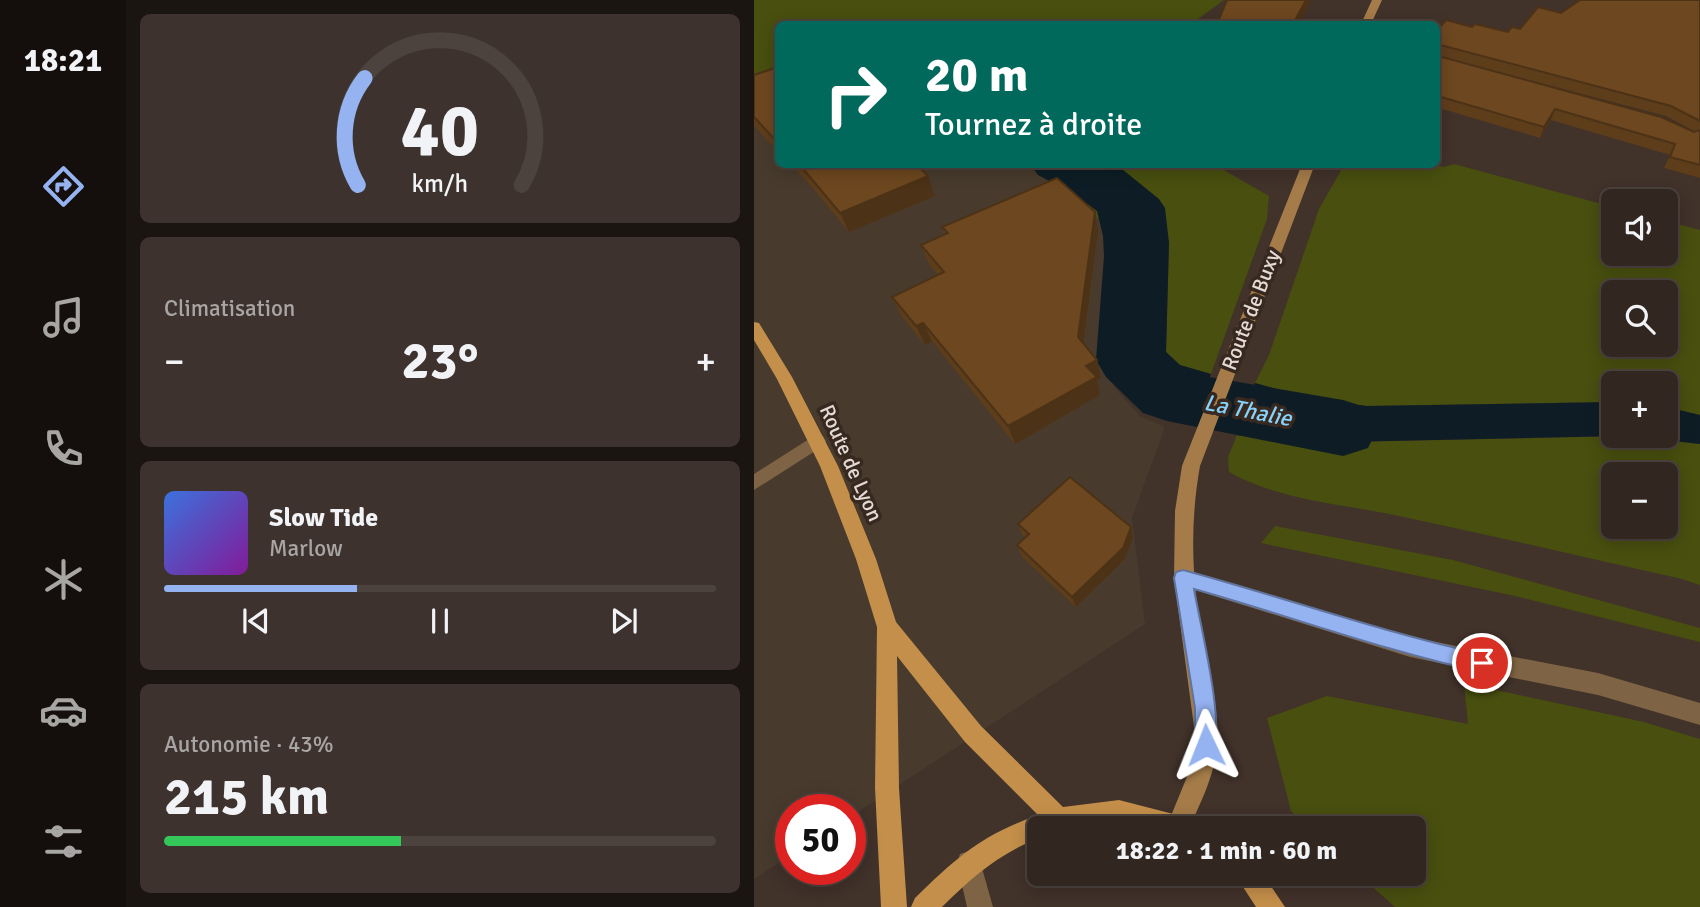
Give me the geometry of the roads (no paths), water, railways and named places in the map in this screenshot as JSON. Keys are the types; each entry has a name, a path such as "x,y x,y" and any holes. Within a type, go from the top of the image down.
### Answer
{"main road":[{"path":"1367,21 1377,0"},
{"name":"Route de Buxy","path":"1184,816 1199,782 1206,745 1204,708 1183,578 1184,498 1191,466 1307,168"},
{"name":"Route de Lyon","path":"754,327 829,466 866,559 887,627 887,788 894,907"},
{"name":"Route de Lyon","path":"887,627 973,734 1056,816"},
{"path":"1078,816 1119,812 1135,816"},
{"path":"924,907 969,863 1027,830"},
{"path":"1256,886 1272,907"}],"lane":[{"path":"754,483 816,441"},
{"path":"1183,578 1289,608 1410,648 1598,684 1700,714"},
{"path":"969,863 980,907"}],"water":[{"path":"1052,168 1121,168 1159,199 1165,208 1169,243 1166,352 1180,365 1211,374 1195,413 1151,401 1140,394 1135,384 1131,370 1128,331 1132,227 1119,207 1089,186"},
{"path":"1255,383 1316,400 1367,406 1601,402 1601,436 1295,443 1237,435"},
{"path":"1678,410 1700,415 1700,444 1678,441"}],"waterway":[{"name":"La Thalie","path":"1064,168 1116,200 1127,218 1133,256 1129,360 1167,395 1343,428"}]}
